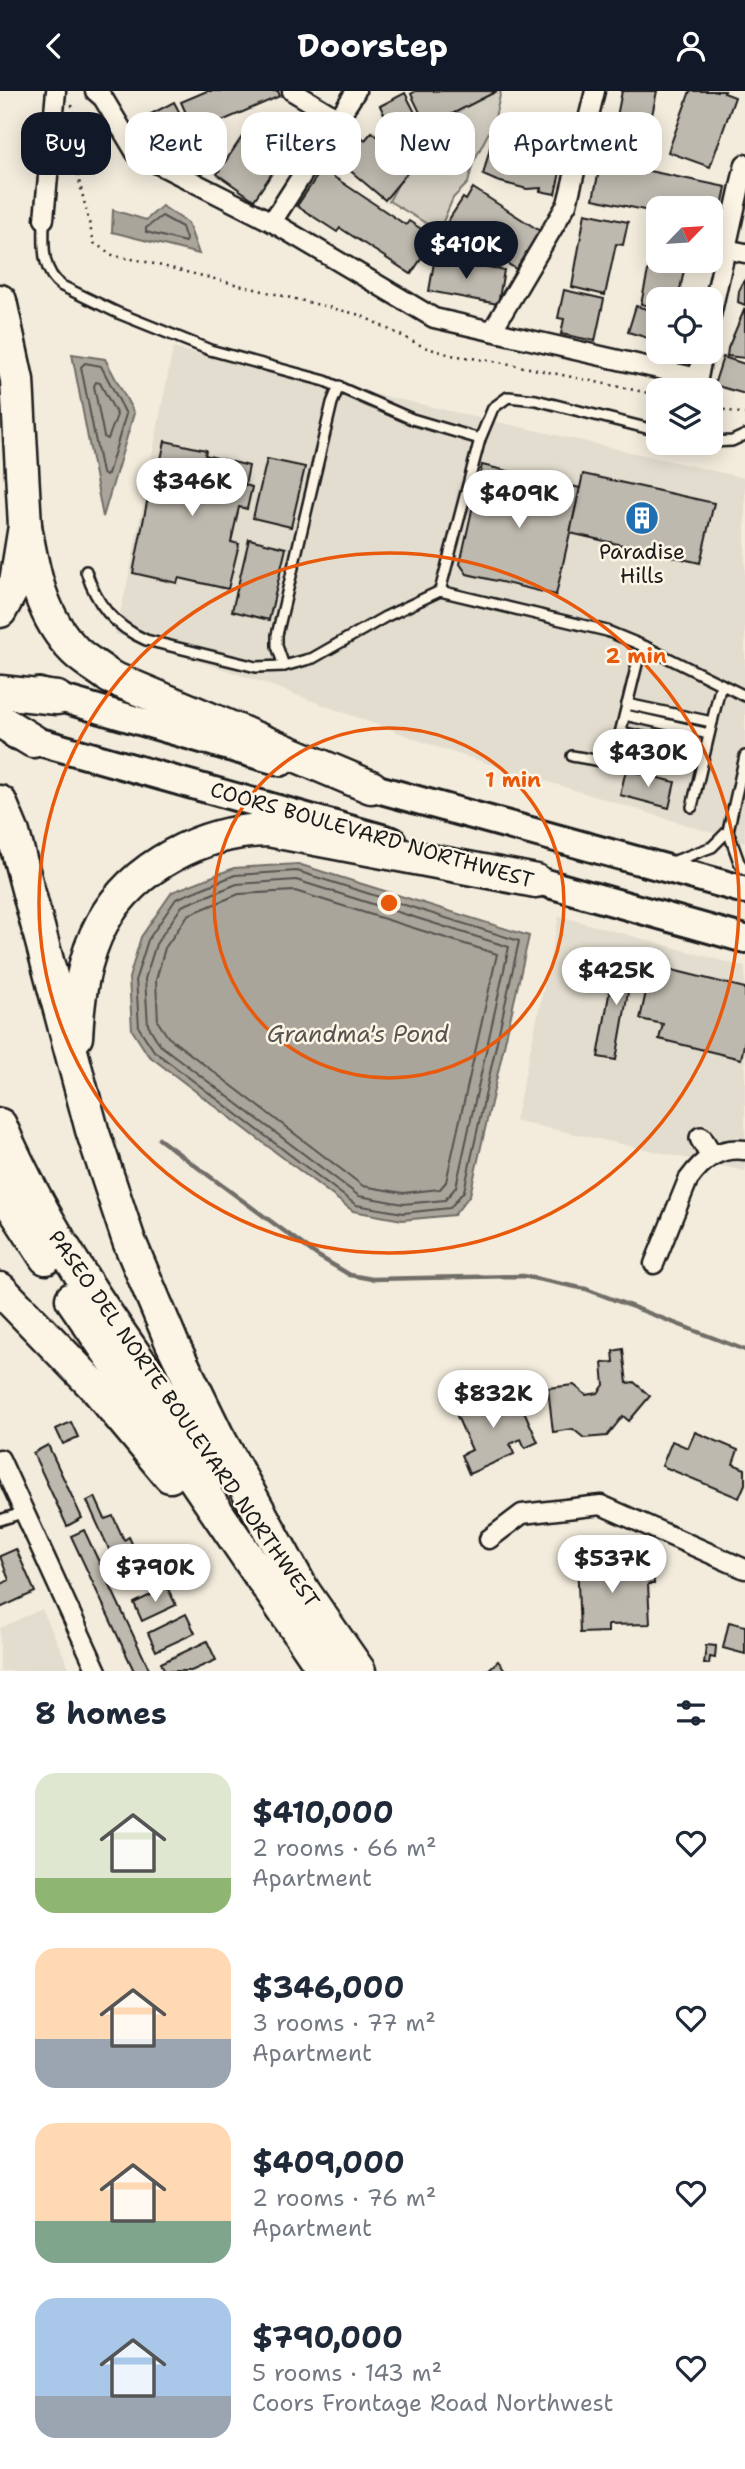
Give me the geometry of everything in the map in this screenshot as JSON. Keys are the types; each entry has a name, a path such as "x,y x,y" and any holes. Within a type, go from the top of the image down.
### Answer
{"highway":[{"path":"0,301 17,380 25,526 36,583 53,622 76,652 110,677 371,787"},
{"path":"0,611 16,582 25,526"},
{"path":"0,692 57,698"},
{"path":"0,721 33,741"},
{"path":"0,802 13,833 92,1130 129,1241 172,1343 217,1434 302,1589"},
{"path":"75,1067 78,996 89,954 102,922 125,892 148,870 178,853 242,831 268,830 536,881"},
{"name":"PASEO DEL NORTE BOULEVARD NORTHWEST","path":"0,1125 15,1161 59,1242 155,1383 359,1671"},
{"name":"PASEO DEL NORTE BOULEVARD NORTHWEST","path":"0,1177 13,1207 105,1350 325,1671"},
{"path":"0,1289 98,1390 292,1622"}],"main road":[{"path":"0,681 745,890"},
{"name":"COORS BOULEVARD NORTHWEST","path":"0,730 744,939"}],"street":[{"path":"95,91 103,99 136,153 272,222 434,318 698,378 701,364"},
{"path":"292,91 327,112"},
{"path":"341,112 356,91"},
{"path":"492,331 567,204 595,91"},
{"path":"44,219 63,96"},
{"path":"717,287 745,164"},
{"path":"272,222 301,175"},
{"path":"726,249 745,253"},
{"path":"654,1264 688,1179 706,1147 745,1150"},
{"path":"0,1459 97,1671"},
{"path":"489,1539 522,1514 601,1506 745,1569"}],"lane":[{"path":"44,219 46,266 54,280 62,286 118,313 210,350 339,386 412,419 480,439"},
{"path":"284,666 277,635 332,403 339,386"},
{"path":"440,591 480,439 493,408 508,397 536,400 646,428"},
{"path":"723,441 732,441 745,435"},
{"path":"86,571 104,610 122,628 146,640 256,667 284,666 313,658 385,617 440,591 607,631 646,647 745,696"},
{"path":"572,756 607,762 616,754 638,660 646,647"},
{"path":"692,807 721,684"},
{"path":"627,704 712,722"},
{"path":"625,715 709,734"},
{"path":"621,732 705,751"},
{"path":"660,867 712,847 728,831 745,757"},
{"path":"728,831 739,862 745,870"},
{"path":"0,1520 24,1513"}],"path":[{"path":"63,96 76,129 79,180 94,243 114,256 360,314 424,347 451,355 505,363 646,392"},
{"path":"723,410 745,414"}],"shaded area":[{"path":"501,91 496,112 489,112 489,132 475,159 475,112 453,112"},
{"path":"403,175 470,175 468,183 453,198 439,231 389,201"},
{"path":"173,348 745,478 745,843 448,751 256,680 115,634"},
{"path":"559,916 745,967 745,1171 515,1121"},
{"path":"42,1609 71,1671 0,1671 0,1628"}],"water":[{"path":"162,206 188,223 199,254 112,232 113,210 146,220"},
{"path":"72,354 105,359 134,413 103,517"},
{"name":"Grandma's Pond","path":"298,864 529,936 470,1195 454,1215 402,1220 353,1211 148,1055 132,1030 129,978 141,937 172,892 234,868"}],"building":[{"path":"207,91 278,91 280,96 227,119 227,112 185,112 181,102"},
{"path":"416,91 497,91 456,112 420,112 411,94"},
{"path":"622,91 657,91 653,112 618,112"},
{"path":"690,91 725,91 724,93 735,97 710,167 668,152"},
{"path":"405,93 415,112 383,112 380,106"},
{"path":"174,102 179,112 155,112"},
{"path":"372,132 375,134 375,175 406,175 385,200 355,175 361,175 361,137 365,140"},
{"path":"241,138 241,175 271,175 254,200 218,175 227,175 227,159"},
{"path":"489,152 489,175 559,175 555,194 540,191 541,188 527,189 483,175"},
{"path":"662,174 726,187 723,202 723,196 646,196 646,210 593,199 598,175"},
{"path":"318,175 331,175 406,225 409,221 435,238 411,274 340,228 337,232 297,206"},
{"path":"473,188 540,231 516,269 446,224"},
{"path":"585,213 628,222 623,245 616,244 605,295 572,287"},
{"path":"435,257 504,270 498,304 429,291"},
{"path":"648,273 683,273 681,287 646,287 646,305 641,304"},
{"path":"745,279 745,305 738,302 739,291"},
{"path":"564,290 604,299 595,341 561,334 564,319 558,318"},
{"path":"636,306 646,309 646,337 628,332"},
{"path":"745,308 745,358 727,356 728,348"},
{"path":"723,357 745,364 745,394 723,388 723,378 716,378 723,364"},
{"path":"165,441 206,450 205,455 249,466 245,485 252,487 247,509 239,507 231,542 239,544 228,589 179,578 177,583 133,573 152,477 157,478"},
{"path":"267,459 305,467 291,527 253,518"},
{"path":"482,465 580,488 556,595 467,574 460,564"},
{"name":"Paradise Hills","path":"583,474 714,503 700,563 570,533"},
{"path":"249,539 286,548 269,620 232,611"},
{"path":"626,770 675,782 669,808 620,795"},
{"path":"616,955 634,958 616,1060 598,1057"},
{"path":"652,965 745,988 745,1040 741,1059 659,1039 663,1024 640,1019"},
{"path":"623,1349 627,1383 634,1382 650,1396 629,1421 623,1416 607,1436 584,1438 573,1429 553,1432 548,1388 574,1385 586,1395 598,1393 604,1385 602,1363 614,1362 613,1351"},
{"path":"515,1391 538,1442 525,1448 521,1439 510,1444 514,1454 469,1474 461,1455 472,1450 453,1407 475,1398 479,1407"},
{"path":"71,1422 78,1437 63,1444 56,1429"},
{"path":"695,1432 738,1450 733,1464 745,1469 745,1484 739,1498 662,1466 672,1441 688,1448"},
{"path":"48,1445 82,1518 67,1526 33,1453"},
{"path":"95,1497 105,1519 113,1516 124,1540 129,1537 143,1568 149,1565 156,1578 128,1591 87,1501"},
{"path":"84,1530 150,1671 134,1671 71,1536"},
{"path":"16,1549 35,1592 0,1608 0,1585 9,1580 0,1556"},
{"path":"607,1556 608,1579 635,1578 634,1559 653,1559 654,1584 648,1584 650,1624 608,1625 608,1632 580,1633 577,1558"},
{"path":"167,1587 176,1605 142,1621 134,1603"},
{"path":"186,1614 195,1633 156,1651 148,1633"},
{"path":"729,1622 745,1626 745,1654 723,1648"},
{"path":"207,1641 216,1660 191,1671 165,1671 161,1663"},
{"path":"706,1645 716,1646 715,1658 710,1657 709,1664 704,1664"},
{"path":"498,1661 506,1671 487,1671"}],"waterway":[{"path":"159,1139 318,1256 350,1275 372,1279 523,1276 586,1289 745,1350"}],"place":[{"name":"Paradise Hills","path":"642,518"}]}
